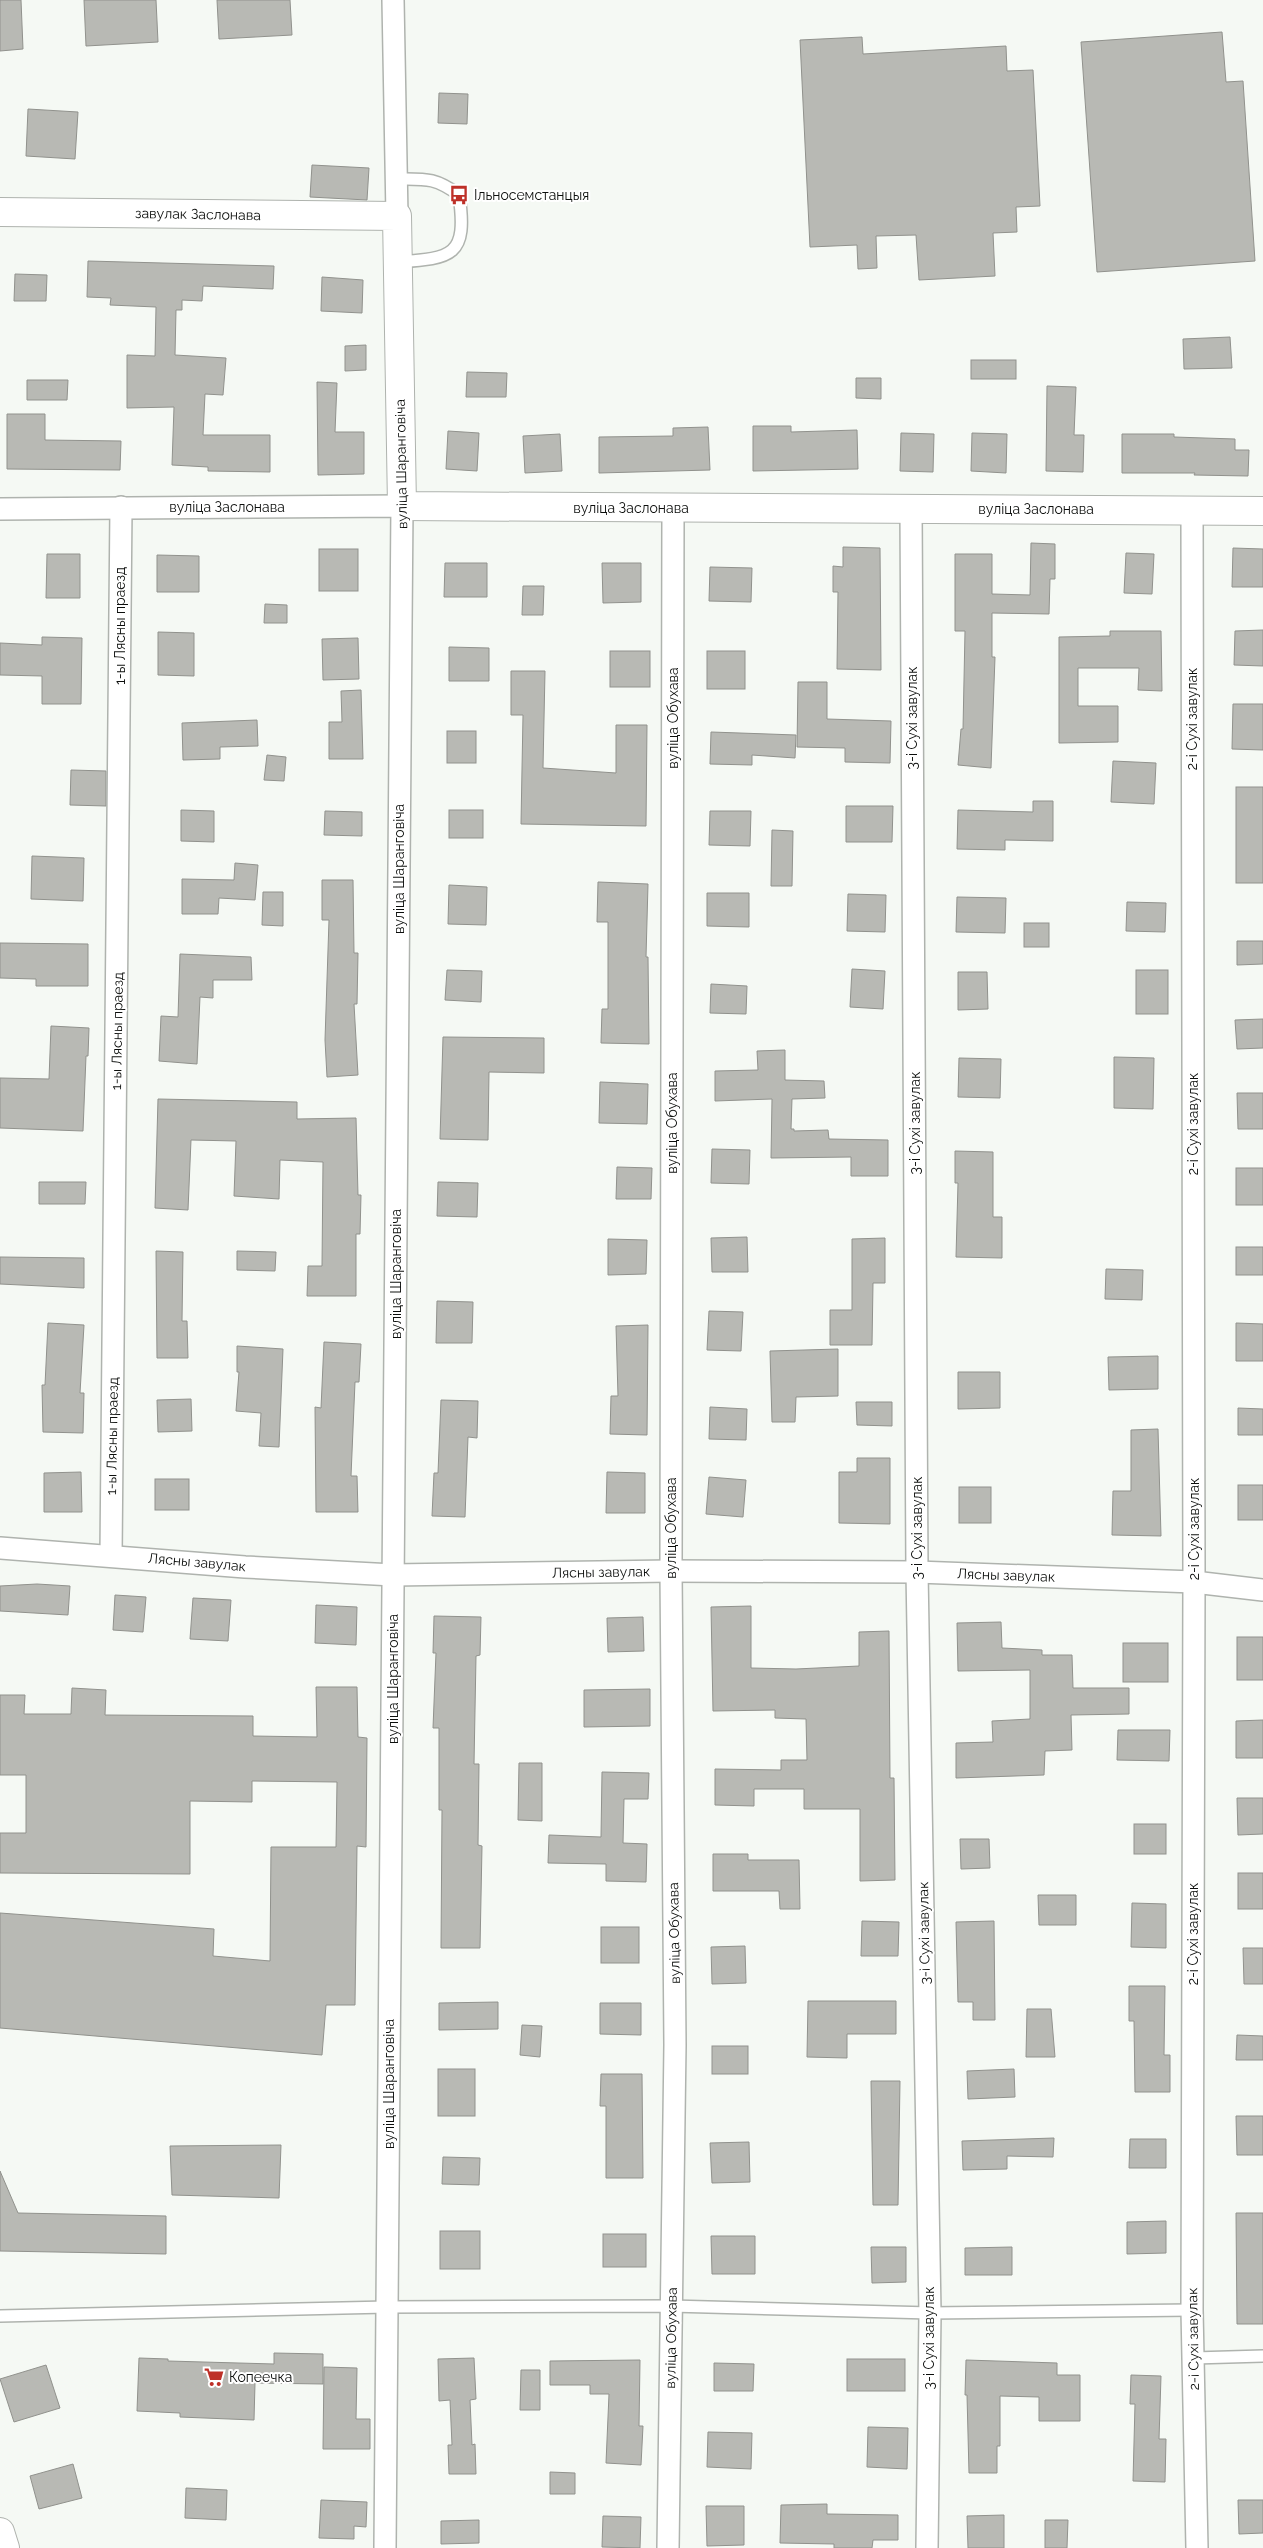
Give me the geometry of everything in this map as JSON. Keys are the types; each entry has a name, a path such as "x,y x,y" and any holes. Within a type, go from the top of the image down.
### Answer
{"street":[{"name":"вуліца Шаранговіча","path":"385,2548 402,506 393,0"},
{"name":"завулак Заслонава","path":"0,212 397,216"},
{"name":"вуліца Заслонава","path":"0,509 402,506 1263,511"},
{"name":"1-ы Лясны праезд","path":"111,1555 121,507"},
{"name":"вуліца Обухава","path":"668,2548 675,2035 671,1572 673,509"},
{"name":"3-і Сухі завулак","path":"911,509 917,1572 930,2313 927,2548"},
{"name":"2-і Сухі завулак","path":"1192,510 1194,1582 1192,2310 1197,2548"},
{"name":"Лясны завулак","path":"0,1548 111,1555 245,1567 393,1575 917,1572 1194,1582 1263,1590"},
{"path":"0,2532 5,2548"}],"lane":[{"path":"396,179 421,179 442,182 459,195 462,215 461,236 455,248 443,258 398,262"},
{"path":"0,2316 387,2307 671,2306 930,2313 1192,2310"},
{"path":"1194,2358 1263,2356"}],"building":[{"path":"0,0 21,0 23,49 0,51"},
{"path":"84,0 156,0 158,42 86,46"},
{"path":"217,0 290,0 292,35 219,39"},
{"path":"1222,32 1226,82 1243,81 1255,261 1097,272 1081,42"},
{"path":"862,37 863,54 1006,46 1007,71 1033,70 1040,206 1016,207 1017,232 993,233 995,276 919,280 916,235 876,236 877,268 858,269 857,245 810,247 800,40"},
{"path":"439,93 468,94 467,124 438,123"},
{"path":"28,109 78,112 75,159 26,156"},
{"path":"312,165 369,168 367,200 310,197"},
{"path":"88,261 274,266 273,289 203,286 202,301 182,300 182,310 176,310 175,355 226,358 223,395 205,394 203,435 270,435 270,472 208,471 208,467 172,465 174,407 127,408 127,355 155,356 156,307 110,305 111,298 87,297"},
{"path":"15,274 47,275 46,301 14,301"},
{"path":"322,277 363,280 362,313 321,311"},
{"path":"1230,337 1232,368 1184,369 1183,339"},
{"path":"366,345 366,370 345,371 345,346"},
{"path":"971,360 1016,360 1016,379 971,379"},
{"path":"467,372 507,373 506,397 466,397"},
{"path":"856,378 881,378 881,399 856,398"},
{"path":"27,380 68,380 67,400 27,400"},
{"path":"317,382 337,383 335,432 364,432 364,474 318,475"},
{"path":"1047,386 1076,387 1074,435 1084,435 1083,472 1046,471"},
{"path":"7,414 45,414 45,440 121,441 120,470 7,469"},
{"path":"753,426 791,426 791,432 857,430 858,469 753,471"},
{"path":"708,427 710,470 599,473 599,437 673,436 673,428"},
{"path":"448,431 479,433 477,471 446,469"},
{"path":"901,433 934,434 933,472 900,471"},
{"path":"972,433 1007,434 1006,473 971,471"},
{"path":"560,434 562,471 525,473 523,436"},
{"path":"1122,434 1174,434 1174,437 1235,439 1235,450 1249,450 1248,476 1194,475 1195,473 1122,473"},
{"path":"1031,543 1055,544 1055,579 1050,579 1049,614 992,613 992,657 995,657 991,768 958,765 961,729 963,729 965,631 955,631 955,554 992,554 992,594 1030,595"},
{"path":"843,547 880,548 881,670 837,669 838,592 833,592 833,566 843,567"},
{"path":"1233,548 1263,549 1263,587 1232,587"},
{"path":"319,549 358,549 358,591 319,591"},
{"path":"1126,553 1154,554 1152,594 1124,593"},
{"path":"47,554 80,554 80,598 46,598"},
{"path":"157,555 199,556 199,592 157,592"},
{"path":"445,563 487,563 487,597 444,597"},
{"path":"602,563 641,563 641,602 603,603"},
{"path":"710,567 752,568 751,602 709,601"},
{"path":"523,586 544,586 543,615 522,615"},
{"path":"265,604 287,605 287,623 264,623"},
{"path":"1263,630 1263,666 1234,665 1235,631"},
{"path":"1110,631 1161,631 1162,691 1138,690 1139,668 1078,668 1078,706 1118,706 1118,742 1059,743 1059,637 1110,636"},
{"path":"158,632 194,633 194,676 158,675"},
{"path":"42,637 82,638 81,704 42,704 42,676 0,675 0,643 42,645"},
{"path":"358,638 359,679 323,680 322,639"},
{"path":"449,647 489,648 489,681 449,681"},
{"path":"610,651 650,651 650,687 610,687"},
{"path":"707,651 745,651 745,689 707,689"},
{"path":"511,671 545,671 543,768 616,773 616,725 647,725 646,826 521,824 523,715 511,715"},
{"path":"798,682 827,682 827,719 891,721 890,763 845,762 845,748 797,747"},
{"path":"361,690 363,759 329,759 329,722 342,722 341,691"},
{"path":"1233,704 1263,704 1263,750 1232,749"},
{"path":"257,720 258,746 220,747 220,759 183,760 182,723"},
{"path":"447,731 476,731 476,763 447,763"},
{"path":"711,732 796,735 795,758 752,755 752,765 710,764"},
{"path":"267,755 286,757 284,781 264,780"},
{"path":"1113,761 1156,763 1154,804 1111,802"},
{"path":"71,770 106,771 106,806 70,805"},
{"path":"1236,787 1263,787 1263,883 1236,883"},
{"path":"1033,801 1053,801 1053,841 1005,840 1005,850 957,849 958,810 1033,812"},
{"path":"846,806 893,806 892,842 846,842"},
{"path":"181,810 214,811 214,842 181,841"},
{"path":"449,810 483,810 483,838 449,838"},
{"path":"325,811 362,812 362,836 324,835"},
{"path":"710,811 751,811 750,846 709,845"},
{"path":"772,830 793,831 792,886 771,886"},
{"path":"32,856 84,858 83,901 31,899"},
{"path":"235,863 258,865 255,900 219,898 218,914 182,914 182,879 234,880"},
{"path":"322,880 353,880 354,953 358,953 357,1004 354,1004 358,1075 327,1077 325,1040 329,920 322,920"},
{"path":"598,882 648,884 646,957 648,957 649,1044 601,1043 602,1009 608,1009 608,922 597,922"},
{"path":"449,885 487,887 486,925 448,924"},
{"path":"263,892 283,892 283,926 262,925"},
{"path":"707,893 749,893 749,927 707,926"},
{"path":"848,894 886,895 885,932 847,931"},
{"path":"957,897 1006,898 1005,933 956,932"},
{"path":"1127,902 1166,903 1165,932 1126,931"},
{"path":"1024,923 1049,923 1049,947 1024,947"},
{"path":"1237,941 1263,941 1263,964 1237,965"},
{"path":"0,943 88,944 88,986 36,986 36,979 0,978"},
{"path":"180,954 251,957 252,980 213,980 213,998 200,997 197,1064 159,1061 161,1016 178,1017"},
{"path":"852,969 885,971 883,1009 850,1007"},
{"path":"447,970 482,971 481,1002 445,1000"},
{"path":"1136,970 1168,970 1168,1014 1136,1014"},
{"path":"958,972 987,972 988,1009 958,1010"},
{"path":"711,984 747,986 746,1014 710,1013"},
{"path":"1263,1019 1263,1048 1237,1049 1235,1020"},
{"path":"51,1026 89,1028 83,1131 0,1128 0,1078 49,1079"},
{"path":"443,1037 544,1038 544,1073 489,1072 488,1140 440,1139"},
{"path":"785,1050 785,1080 824,1081 825,1098 792,1099 791,1129 794,1129 794,1131 828,1130 829,1139 888,1140 888,1176 851,1176 851,1157 771,1158 772,1099 715,1101 715,1071 758,1070 757,1051"},
{"path":"1114,1057 1154,1058 1153,1109 1114,1108"},
{"path":"959,1058 1001,1059 1000,1098 958,1097"},
{"path":"600,1082 648,1084 647,1124 599,1123"},
{"path":"1237,1093 1263,1093 1263,1129 1238,1129"},
{"path":"158,1099 297,1102 297,1119 356,1118 358,1195 361,1195 360,1234 356,1234 356,1296 307,1296 308,1266 322,1266 323,1162 280,1160 279,1199 234,1196 236,1141 191,1140 188,1210 155,1208"},
{"path":"712,1149 750,1150 749,1184 711,1183"},
{"path":"955,1151 993,1152 993,1217 1002,1217 1002,1258 956,1257 958,1183 955,1183"},
{"path":"617,1167 652,1168 651,1199 616,1199"},
{"path":"1236,1168 1263,1168 1263,1205 1236,1205"},
{"path":"39,1182 86,1182 85,1204 39,1204"},
{"path":"438,1182 478,1183 477,1217 437,1216"},
{"path":"747,1237 748,1272 712,1272 711,1238"},
{"path":"885,1238 885,1283 873,1283 872,1345 830,1345 830,1310 852,1310 852,1239"},
{"path":"608,1239 647,1240 646,1274 608,1275"},
{"path":"1236,1247 1263,1247 1263,1275 1236,1275"},
{"path":"156,1251 183,1252 182,1321 187,1321 188,1358 157,1358"},
{"path":"237,1251 276,1252 275,1271 237,1270"},
{"path":"0,1257 84,1258 84,1288 0,1284"},
{"path":"1106,1269 1143,1270 1142,1300 1105,1299"},
{"path":"437,1301 473,1302 472,1343 436,1343"},
{"path":"709,1311 743,1312 741,1351 707,1350"},
{"path":"48,1323 84,1325 80,1393 84,1393 83,1433 43,1432 42,1385 45,1385"},
{"path":"1236,1323 1263,1324 1263,1361 1236,1361"},
{"path":"648,1325 647,1435 610,1434 611,1396 618,1396 616,1326"},
{"path":"324,1342 361,1344 359,1382 355,1382 351,1476 357,1476 358,1512 316,1512 315,1407 321,1408"},
{"path":"237,1346 283,1349 279,1447 259,1446 261,1413 236,1411 239,1372 237,1372"},
{"path":"838,1349 838,1396 796,1397 795,1422 772,1422 770,1351"},
{"path":"1158,1356 1158,1389 1109,1390 1108,1357"},
{"path":"958,1372 1000,1372 1000,1408 958,1409"},
{"path":"191,1399 192,1431 158,1432 157,1400"},
{"path":"441,1400 478,1401 477,1438 468,1437 465,1517 432,1516 434,1473 438,1473"},
{"path":"856,1402 892,1402 892,1426 857,1425"},
{"path":"710,1407 747,1409 746,1440 709,1439"},
{"path":"1238,1408 1263,1409 1263,1435 1238,1435"},
{"path":"1158,1429 1161,1536 1112,1535 1113,1491 1131,1491 1131,1430"},
{"path":"857,1458 890,1458 890,1524 839,1523 839,1472 857,1472"},
{"path":"81,1472 82,1512 44,1512 44,1473"},
{"path":"607,1472 645,1473 645,1513 606,1513"},
{"path":"709,1477 746,1480 743,1517 706,1514"},
{"path":"155,1479 189,1479 189,1510 155,1510"},
{"path":"1238,1485 1263,1485 1263,1520 1238,1520"},
{"path":"959,1487 991,1487 991,1523 959,1523"},
{"path":"37,1584 70,1586 68,1615 0,1611 0,1586"},
{"path":"115,1595 146,1597 143,1632 113,1630"},
{"path":"193,1598 231,1600 228,1641 190,1639"},
{"path":"316,1605 357,1607 356,1645 315,1643"},
{"path":"751,1606 751,1668 796,1669 859,1666 859,1632 889,1631 890,1778 894,1778 895,1880 860,1881 860,1809 804,1809 804,1789 754,1789 754,1806 715,1805 715,1769 781,1770 781,1760 807,1760 806,1719 775,1718 775,1710 713,1711 711,1607"},
{"path":"434,1616 481,1617 480,1655 476,1656 474,1764 479,1764 478,1845 482,1846 480,1948 441,1948 442,1810 439,1810 439,1728 433,1728 436,1653 433,1653"},
{"path":"643,1617 644,1651 608,1652 607,1618"},
{"path":"1001,1622 1002,1648 1042,1650 1042,1655 1072,1655 1073,1688 1129,1688 1129,1714 1071,1715 1072,1750 1045,1751 1044,1775 956,1778 956,1743 993,1742 992,1721 1030,1719 1030,1670 958,1671 957,1623"},
{"path":"1237,1637 1263,1637 1263,1680 1237,1680"},
{"path":"1123,1643 1168,1643 1168,1682 1123,1682"},
{"path":"316,1687 357,1687 358,1737 367,1738 366,1847 357,1846 355,2005 326,2005 322,2055 0,2028 0,1913 214,1929 213,1956 270,1961 271,1847 336,1847 337,1782 252,1781 252,1802 190,1801 190,1874 0,1873 0,1833 26,1833 26,1775 0,1775 0,1695 25,1695 24,1714 71,1714 72,1688 106,1690 105,1715 253,1716 253,1736 317,1737"},
{"path":"650,1689 650,1726 584,1727 584,1690"},
{"path":"1263,1720 1263,1758 1236,1758 1236,1721"},
{"path":"1118,1730 1170,1730 1169,1761 1117,1760"},
{"path":"519,1763 542,1763 542,1821 518,1820"},
{"path":"602,1772 649,1773 648,1799 624,1799 623,1843 647,1844 646,1882 606,1881 606,1864 548,1863 549,1835 601,1837"},
{"path":"1237,1798 1263,1798 1263,1834 1238,1835"},
{"path":"1134,1824 1166,1824 1166,1854 1134,1854"},
{"path":"960,1839 989,1839 990,1868 961,1869"},
{"path":"713,1854 748,1854 748,1860 799,1860 800,1909 780,1909 779,1891 713,1891"},
{"path":"1238,1873 1263,1873 1263,1909 1238,1909"},
{"path":"1038,1895 1076,1895 1076,1925 1039,1925"},
{"path":"1132,1903 1166,1904 1166,1948 1131,1947"},
{"path":"862,1921 899,1922 898,1956 861,1956"},
{"path":"994,1921 995,2020 973,2020 973,2002 958,2002 956,1922"},
{"path":"601,1927 639,1927 639,1963 601,1963"},
{"path":"745,1946 746,1983 712,1984 711,1947"},
{"path":"1243,1948 1263,1948 1263,1984 1244,1984"},
{"path":"1129,1986 1165,1986 1164,2055 1170,2055 1170,2092 1135,2092 1134,2021 1129,2021"},
{"path":"808,2001 896,2001 896,2034 847,2034 847,2058 807,2057"},
{"path":"498,2002 498,2029 439,2030 439,2003"},
{"path":"600,2003 641,2003 641,2035 600,2034"},
{"path":"1027,2009 1051,2009 1055,2057 1026,2057"},
{"path":"522,2025 542,2026 540,2057 520,2055"},
{"path":"1237,2035 1263,2036 1263,2060 1236,2060"},
{"path":"712,2046 748,2046 748,2074 712,2074"},
{"path":"438,2069 475,2069 475,2116 438,2116"},
{"path":"1014,2069 1015,2097 968,2099 967,2071"},
{"path":"601,2074 642,2074 643,2178 606,2178 606,2106 600,2106"},
{"path":"871,2081 900,2081 898,2205 873,2205"},
{"path":"1236,2116 1263,2116 1263,2155 1237,2155"},
{"path":"1054,2138 1053,2157 1007,2156 1007,2169 963,2170 962,2141"},
{"path":"1130,2139 1166,2139 1166,2168 1129,2168"},
{"path":"749,2142 750,2182 712,2183 710,2143"},
{"path":"281,2145 279,2198 172,2195 170,2146"},
{"path":"443,2157 480,2158 479,2185 442,2184"},
{"path":"0,2171 18,2213 166,2216 166,2254 0,2251"},
{"path":"1236,2213 1263,2213 1263,2324 1237,2324"},
{"path":"1166,2221 1166,2253 1127,2254 1127,2222"},
{"path":"440,2231 480,2231 480,2269 440,2269"},
{"path":"603,2234 646,2234 646,2267 603,2267"},
{"path":"711,2236 755,2236 755,2274 712,2274"},
{"path":"871,2247 906,2247 906,2282 872,2283"},
{"path":"1012,2247 1012,2275 965,2275 965,2248"},
{"path":"274,2353 323,2354 323,2384 255,2383 254,2420 180,2417 180,2413 137,2411 139,2358 168,2359 168,2361 274,2364"},
{"path":"474,2358 476,2399 470,2400 472,2445 475,2444 476,2474 449,2474 448,2445 452,2445 450,2400 439,2401 438,2359"},
{"path":"847,2359 905,2359 905,2391 847,2391"},
{"path":"640,2360 639,2426 643,2426 641,2465 606,2463 609,2394 590,2394 590,2385 550,2385 550,2361"},
{"path":"966,2360 1057,2363 1057,2375 1080,2375 1080,2421 1039,2421 1039,2397 1000,2396 1000,2446 997,2446 997,2473 969,2473 967,2395 965,2395"},
{"path":"714,2363 754,2364 753,2391 714,2391"},
{"path":"46,2365 60,2408 14,2422 0,2379"},
{"path":"324,2367 357,2368 356,2419 370,2419 370,2449 323,2449"},
{"path":"521,2370 540,2370 540,2410 520,2410"},
{"path":"1131,2375 1161,2376 1159,2439 1166,2439 1165,2482 1133,2481 1135,2404 1130,2404"},
{"path":"868,2427 908,2428 907,2469 867,2467"},
{"path":"708,2432 752,2433 751,2469 707,2467"},
{"path":"73,2464 82,2498 39,2509 30,2476"},
{"path":"550,2472 575,2473 575,2494 550,2494"},
{"path":"186,2488 227,2490 226,2520 185,2518"},
{"path":"321,2500 367,2502 366,2527 354,2526 354,2539 319,2538"},
{"path":"1238,2500 1263,2500 1263,2533 1239,2534"},
{"path":"827,2504 827,2514 898,2515 898,2540 873,2540 872,2548 834,2548 834,2544 780,2543 781,2505"},
{"path":"706,2506 744,2506 744,2545 707,2546"},
{"path":"1004,2515 1004,2548 968,2548 967,2516"},
{"path":"603,2516 641,2517 640,2548 602,2547"},
{"path":"479,2520 479,2543 441,2544 441,2521"},
{"path":"1045,2520 1068,2520 1067,2548 1045,2548"}],"place":[{"name":"Ільносемстанцыя","path":"459,195"},
{"name":"Копеечка","path":"214,2377"}]}
